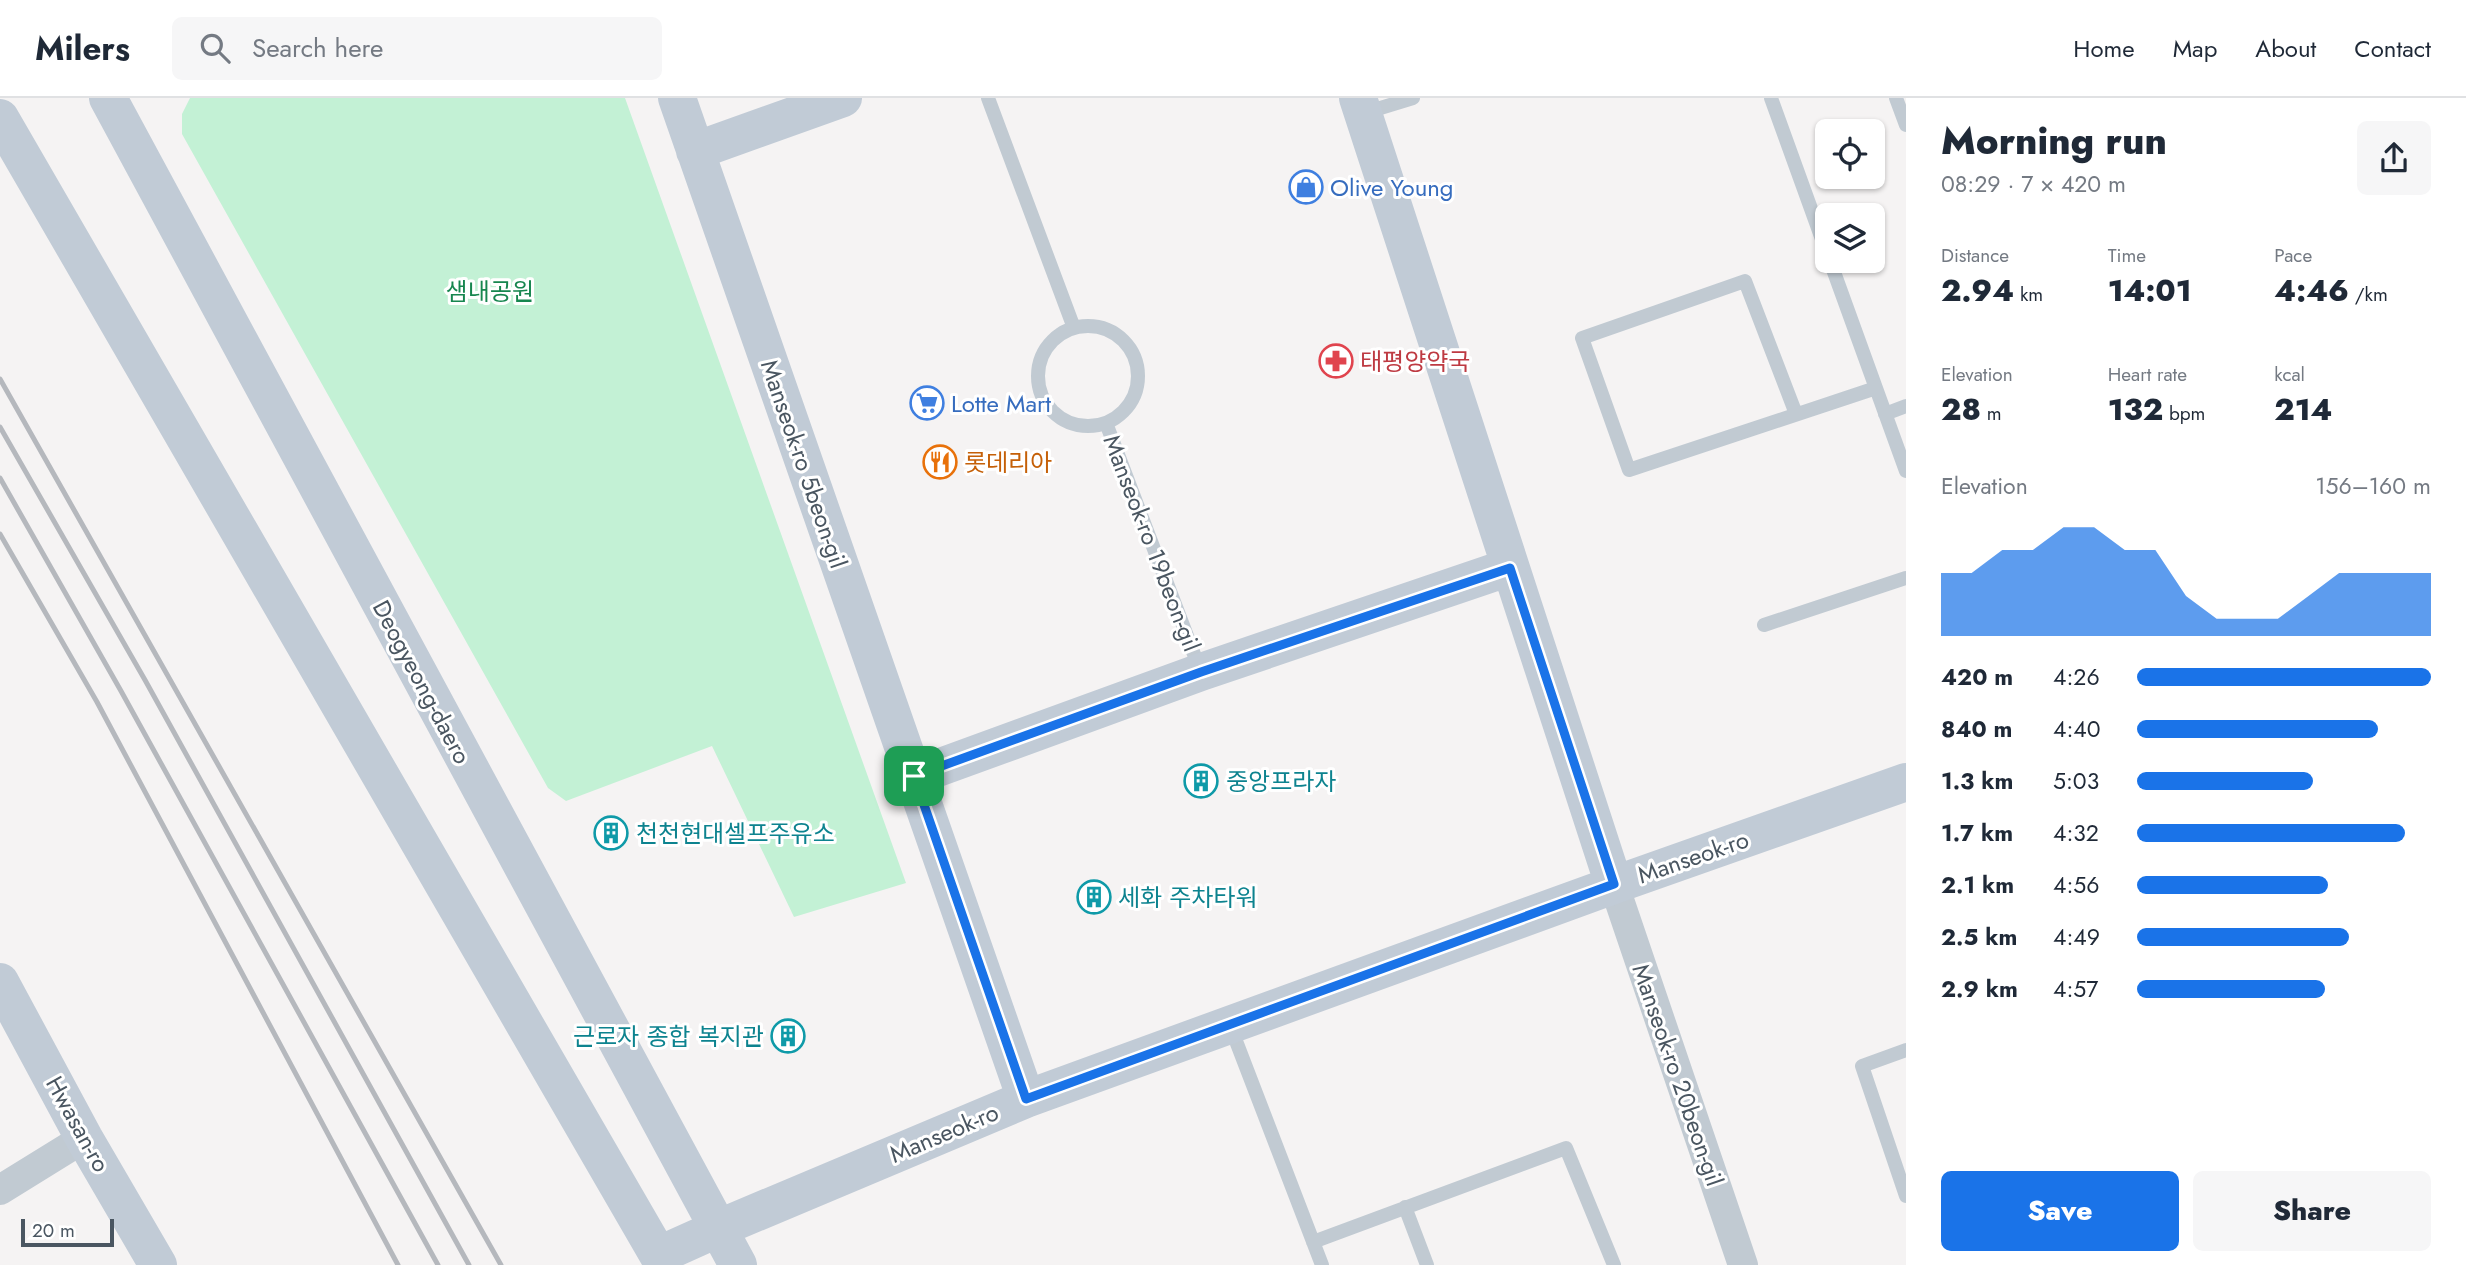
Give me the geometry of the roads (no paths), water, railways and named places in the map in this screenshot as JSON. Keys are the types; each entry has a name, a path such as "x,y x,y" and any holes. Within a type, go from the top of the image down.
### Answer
{"main road":[{"name":"Deogyeong-daero","path":"108,98 738,1265"},
{"name":"Manseok-ro 5beon-gil","path":"677,98 1026,1099"},
{"path":"695,151 843,98"},
{"path":"1360,106 1614,884"},
{"path":"0,118 662,1260"},
{"name":"Manseok-ro 19beon-gil","path":"1201,672 1510,568"},
{"path":"914,776 1201,672"},
{"name":"Manseok-ro","path":"662,1260 717,1228 1026,1099 1614,884 1906,782"},
{"name":"Hwasan-ro","path":"0,982 84,1138 158,1265"}],"street":[{"name":"Manseok-ro 20beon-gil","path":"1614,884 1743,1265"},
{"path":"0,1189 84,1138"}],"lane":[{"path":"988,98 1074,328"},
{"path":"1360,106 1413,98"},
{"path":"1771,98 1815,220"},
{"path":"1896,98 1906,125"},
{"path":"1834,273 1906,471"},
{"path":"1796,414 1745,281 1582,338 1629,470 1876,388"},
{"name":"Manseok-ro 19beon-gil","path":"1090,326 1119,336 1130,348 1137,363 1139,379 1127,409 1113,420 1097,426 1079,426 1063,420 1049,409 1041,394 1037,377 1040,360 1048,346 1059,335 1074,328 1090,326"},
{"path":"1885,414 1906,406"},
{"name":"Manseok-ro 19beon-gil","path":"1106,422 1201,672"},
{"path":"1764,625 1906,578"},
{"path":"1230,1026 1322,1265"},
{"path":"1906,1050 1861,1066 1906,1196"},
{"path":"1313,1241 1566,1148 1614,1265"},
{"path":"1405,1207 1427,1265"}],"railway":[{"path":"0,379 501,1265"},
{"path":"0,427 145,680 469,1265"},
{"path":"0,478 121,691 438,1265"},
{"path":"0,534 97,702 398,1265"}],"place":[{"name":"Olive Young","path":"1306,187"},
{"name":"태평양약국","path":"1336,361"},
{"name":"Lotte Mart","path":"927,403"},
{"name":"롯데리아","path":"940,462"},
{"name":"중앙프라자","path":"1201,781"},
{"name":"천천현대셀프주유소","path":"611,833"},
{"name":"세화 주차타워","path":"1094,897"},
{"name":"근로자 종합 복지관","path":"788,1036"}],"park label":[{"name":"샘내공원","path":"490,291"}]}
